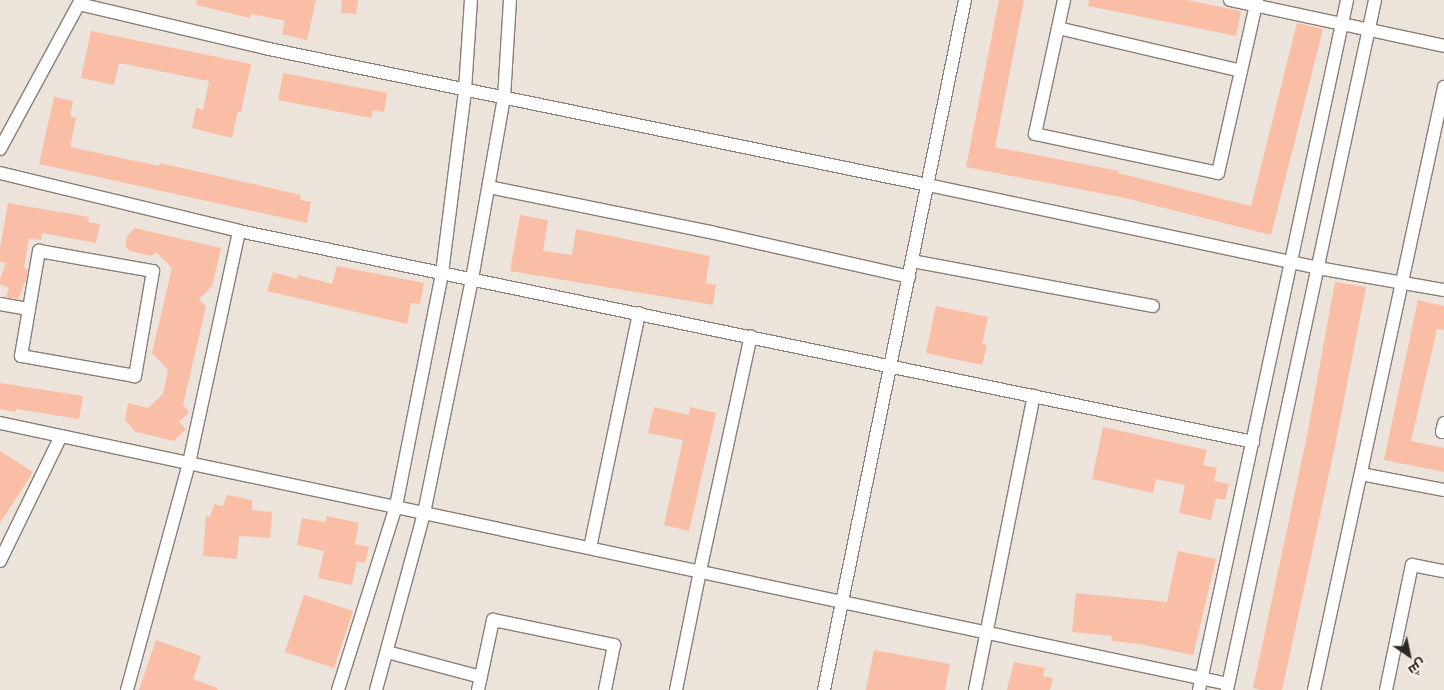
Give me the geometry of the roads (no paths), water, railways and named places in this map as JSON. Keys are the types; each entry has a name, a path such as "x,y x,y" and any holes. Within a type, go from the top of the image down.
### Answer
{"street":[{"path":"338,690 396,506 442,273 465,90 470,0"},
{"path":"376,690 424,513 472,279 504,98 510,0"},
{"path":"824,690 966,0"},
{"path":"1064,0 1035,134 1218,174 1256,3"},
{"path":"1230,0 1256,3 1444,46"},
{"path":"1200,684 1347,0"},
{"path":"0,423 987,633 1200,684 1228,687 1375,0"},
{"path":"0,149 80,2 269,50 928,184 1318,268 1444,290"},
{"path":"1058,28 1241,70"},
{"path":"1314,690 1444,87"},
{"path":"0,173 239,231 891,365 1253,442"},
{"path":"489,186 710,232 909,277"},
{"path":"127,690 188,463 239,231"},
{"path":"39,252 153,271 134,376 21,356 29,309 39,252"},
{"path":"912,261 1153,306"},
{"path":"0,304 29,309"},
{"path":"590,548 639,313"},
{"path":"676,690 751,336"},
{"path":"975,690 1034,396"},
{"path":"1444,423 1442,432 1444,432"},
{"path":"0,561 61,436"},
{"path":"1361,474 1444,490"},
{"path":"1386,690 1412,565 1444,571"},
{"path":"478,690 493,620 614,644 605,690"},
{"path":"387,652 481,677"}]}
